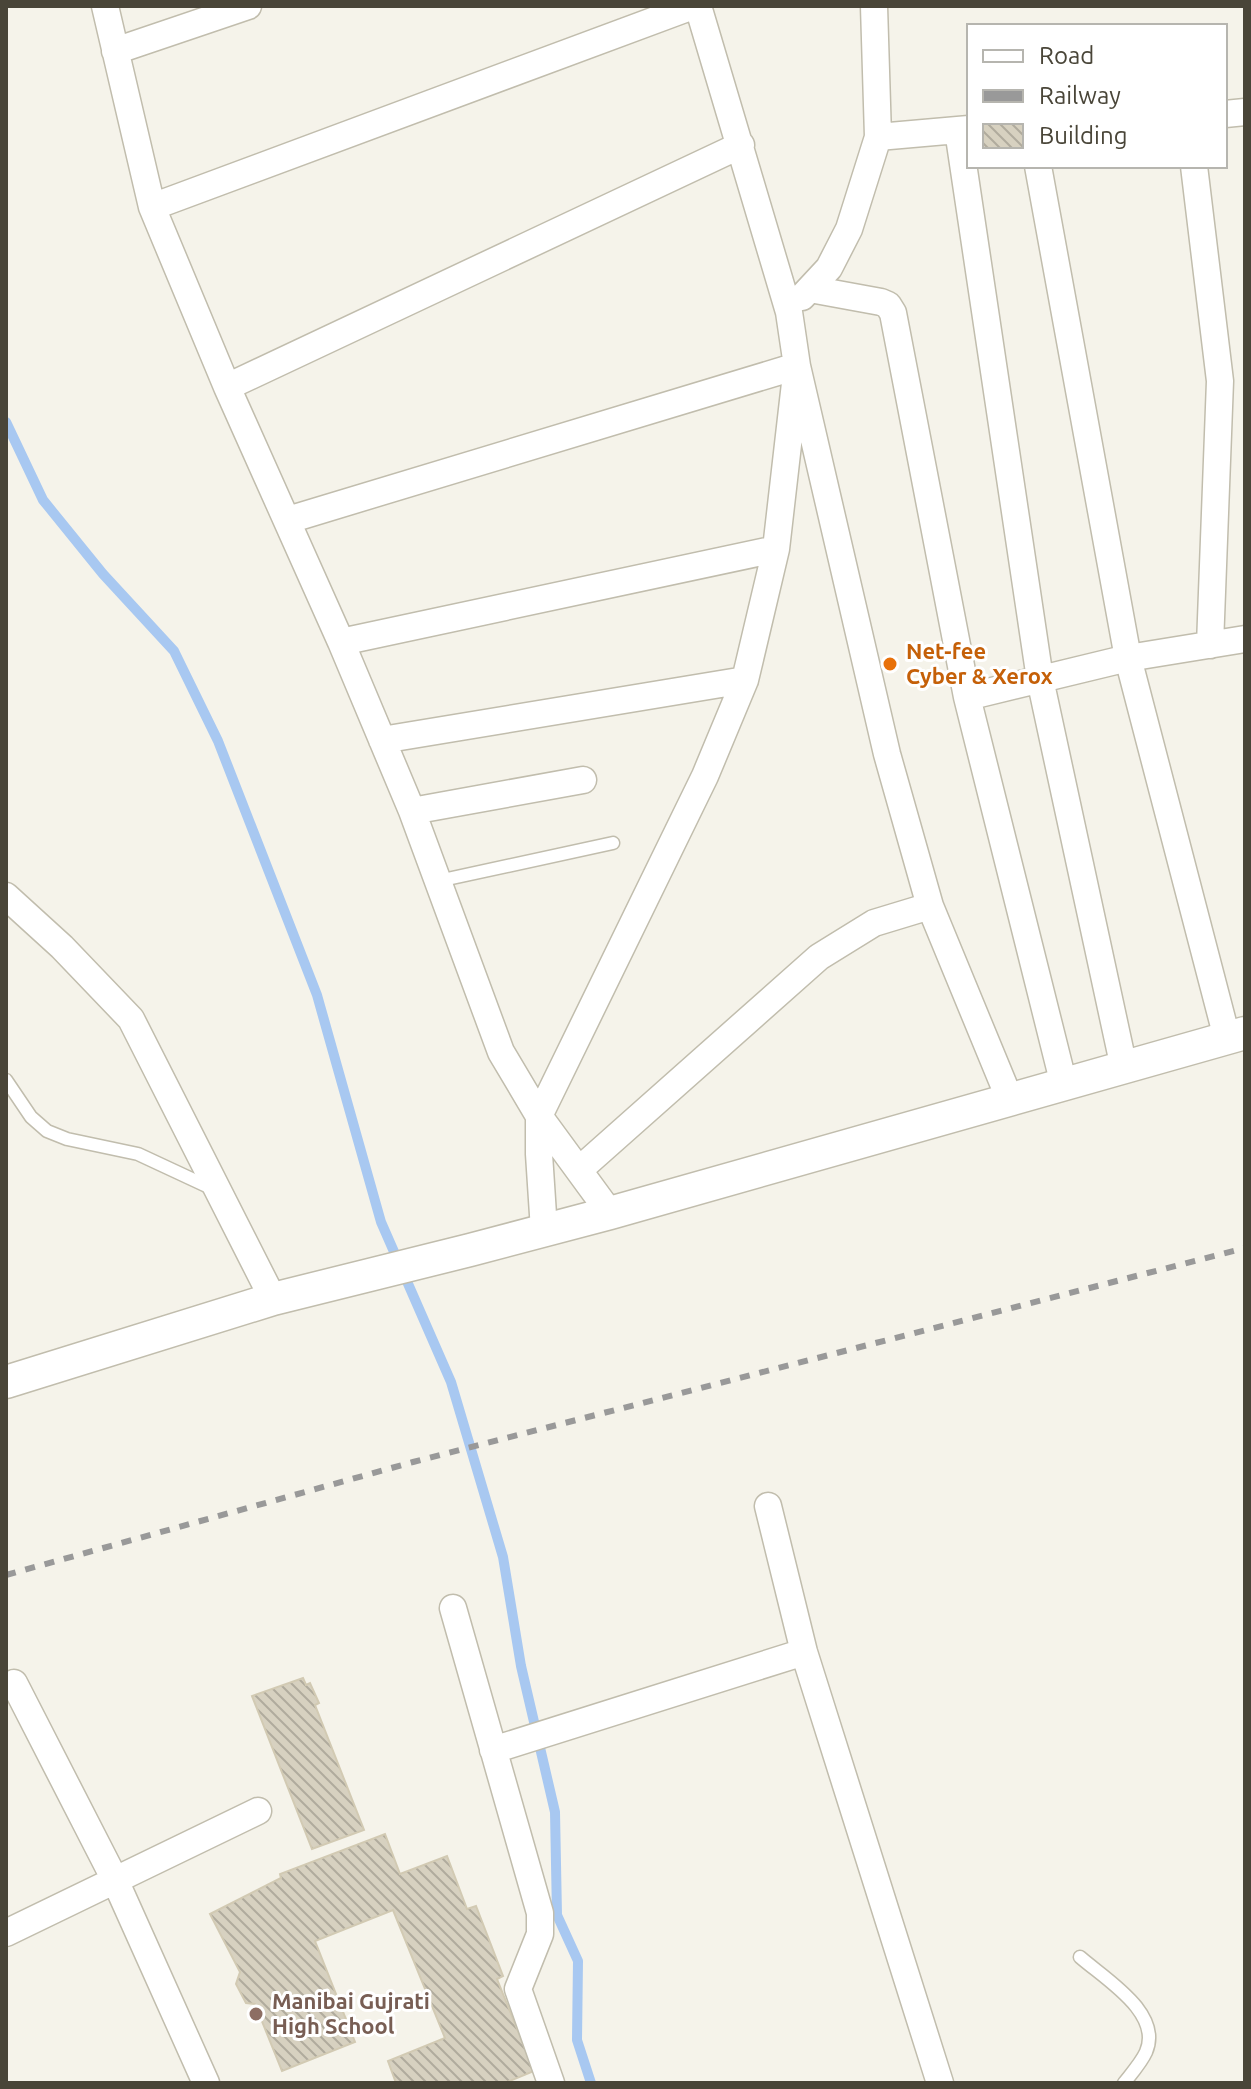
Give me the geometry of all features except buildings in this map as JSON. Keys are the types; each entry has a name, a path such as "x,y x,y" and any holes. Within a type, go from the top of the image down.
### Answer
{"street":[{"path":"105,6 152,207 412,811 501,1052 539,1116 610,1213"},
{"path":"115,51 248,6"},
{"path":"152,207 696,6 741,145 789,312 797,366 887,754 930,906 1010,1100"},
{"path":"789,312 829,268 849,229 878,137 874,6"},
{"path":"878,137 964,129 967,151"},
{"path":"227,387 741,145"},
{"path":"969,168 1040,679 1124,1068"},
{"path":"6,1382 273,1299 610,1213 1236,1036 1128,658 1038,168"},
{"path":"1194,168 1220,381 1210,645"},
{"path":"810,289 881,302 888,305 893,313 967,697 1064,1085"},
{"path":"288,520 797,366"},
{"path":"544,1230 539,1116 705,776 745,680 776,549 797,366"},
{"path":"341,642 776,549"},
{"path":"967,697 1128,658 1245,639"},
{"path":"382,740 745,680"},
{"path":"412,811 583,780"},
{"path":"6,896 62,947 131,1019 273,1299"},
{"path":"579,1170 819,957 874,923 930,906"},
{"path":"768,1506 804,1652 940,2083"},
{"path":"453,1608 499,1748 540,1913 540,1934 518,1989 551,2083"},
{"path":"499,1748 804,1652"},
{"path":"14,1683 115,1880 206,2083"},
{"path":"6,1933 258,1811"}],"lane":[{"path":"438,881 613,843"},
{"path":"6,1080 31,1117 47,1131 67,1139 138,1154 219,1192"},
{"path":"1080,1957 1138,2006 1149,2030 1147,2052 1124,2083"}],"waterway":[{"path":"6,422 43,500 103,574 174,651 218,741 317,995 381,1222 451,1382 503,1557 521,1666 555,1812 557,1915 578,1961 577,2040 591,2083"}],"railway":[{"path":"6,1575 413,1462 1245,1248"}],"place":[{"name":"Net-fee Cyber & Xerox","path":"890,664"},
{"name":"Manibai Gujrati High School","path":"256,2014"}]}
